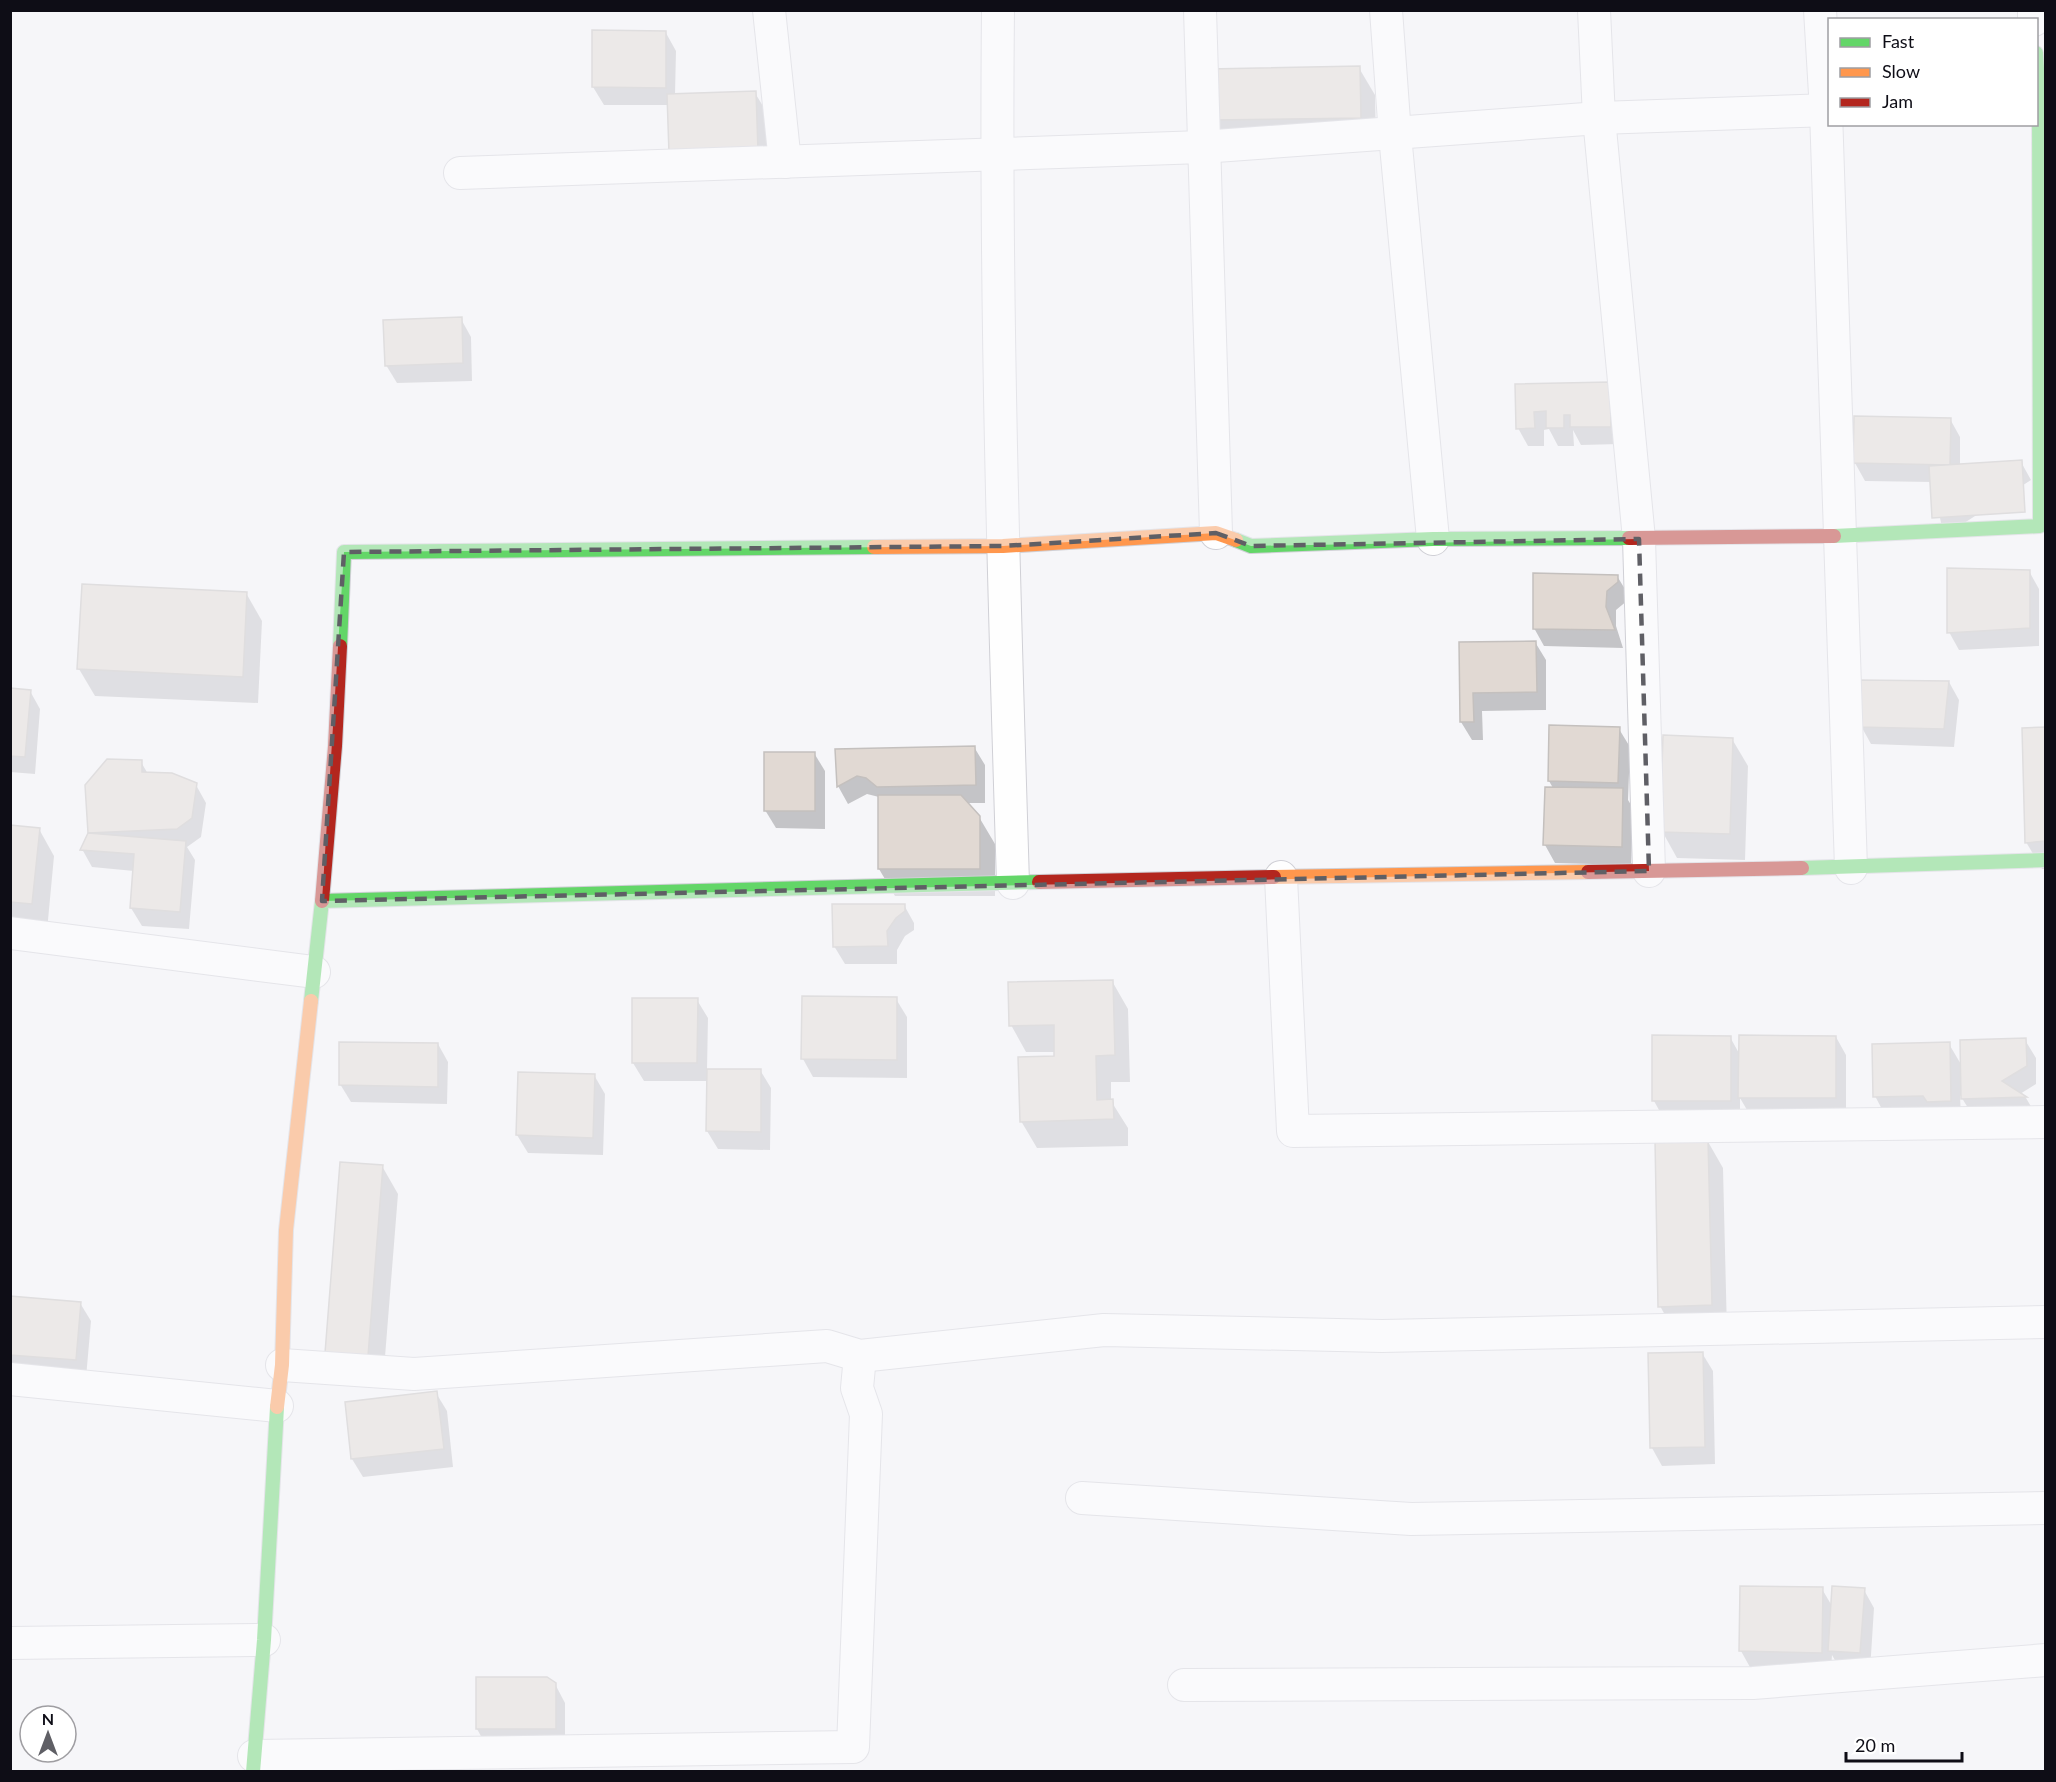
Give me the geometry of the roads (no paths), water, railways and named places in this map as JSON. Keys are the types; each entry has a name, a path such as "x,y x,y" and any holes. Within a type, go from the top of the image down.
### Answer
{"street":[{"path":"769,10 785,162"},
{"path":"998,10 996,154 1003,546 1013,883"},
{"path":"1200,10 1202,147 1216,533"},
{"path":"1386,10 1395,135 1433,539"},
{"path":"1594,10 1599,117 1639,539 1649,871"},
{"path":"460,173 1202,147 1395,135 1599,117 1828,110 1820,10"},
{"path":"860,1356 857,1388 866,1414 853,1748 254,1764 264,1640 277,1406 282,1365 286,1230 322,901 334,747 344,552 1003,546 1216,533 1251,546 1433,539 1841,536 2040,526 2040,99 2038,68"},
{"path":"1828,126 1851,868"},
{"path":"322,901 1281,877 1851,868 2046,860"},
{"path":"1281,877 1293,1131 2046,1122"},
{"path":"10,933 314,972"},
{"path":"282,1365 414,1374 827,1346 860,1356 1104,1330 1382,1336 2046,1322"},
{"path":"10,1378 277,1406"},
{"path":"1082,1498 1411,1519 2046,1508"},
{"path":"10,1643 264,1640"},
{"path":"1184,1684 1753,1683 2046,1660"}]}
